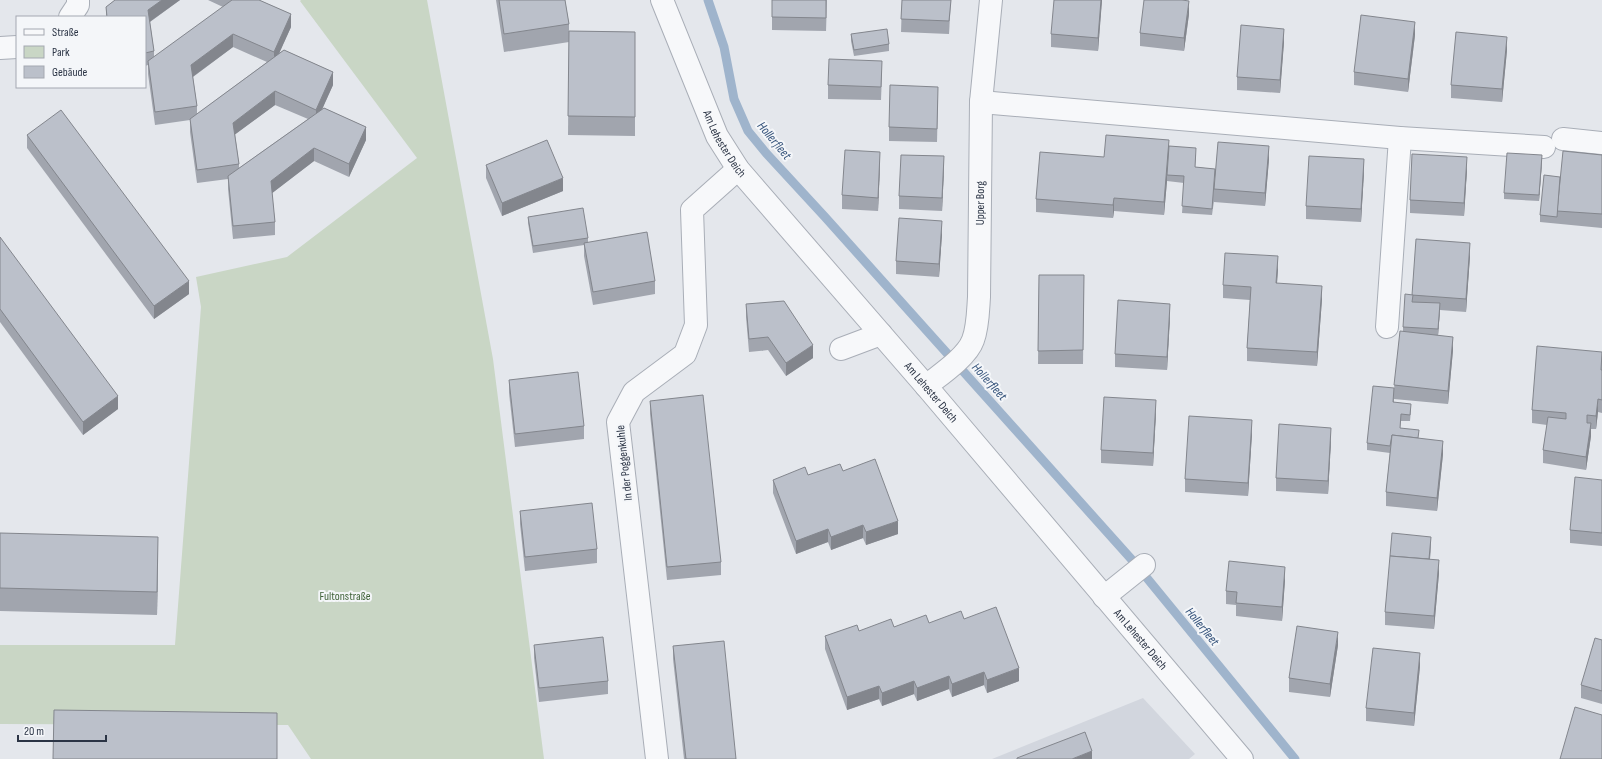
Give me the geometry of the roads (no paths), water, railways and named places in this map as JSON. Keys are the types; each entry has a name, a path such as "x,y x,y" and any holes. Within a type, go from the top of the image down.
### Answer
{"street":[{"path":"71,16 78,5 78,0"},
{"name":"Am Lehester Deich","path":"662,0 717,136 738,169 926,386 1242,759"},
{"name":"Upper Borg","path":"926,386 956,361 972,342 976,327 979,297 981,102 990,0"},
{"path":"0,48 16,47"},
{"path":"981,102 1400,138 1602,143"},
{"path":"1387,327 1400,138"},
{"name":"In der Poggenkuhle","path":"657,759 618,422 634,392 685,354 696,325 692,210 738,169"},
{"path":"841,349 881,334"},
{"path":"1104,597 1139,569"}],"waterway":[{"name":"Hollerfleet","path":"708,0 724,47 734,99 748,131 766,153 1133,561 1295,759"}],"park label":[{"name":"Fultonstraße","path":"345,596"}]}
